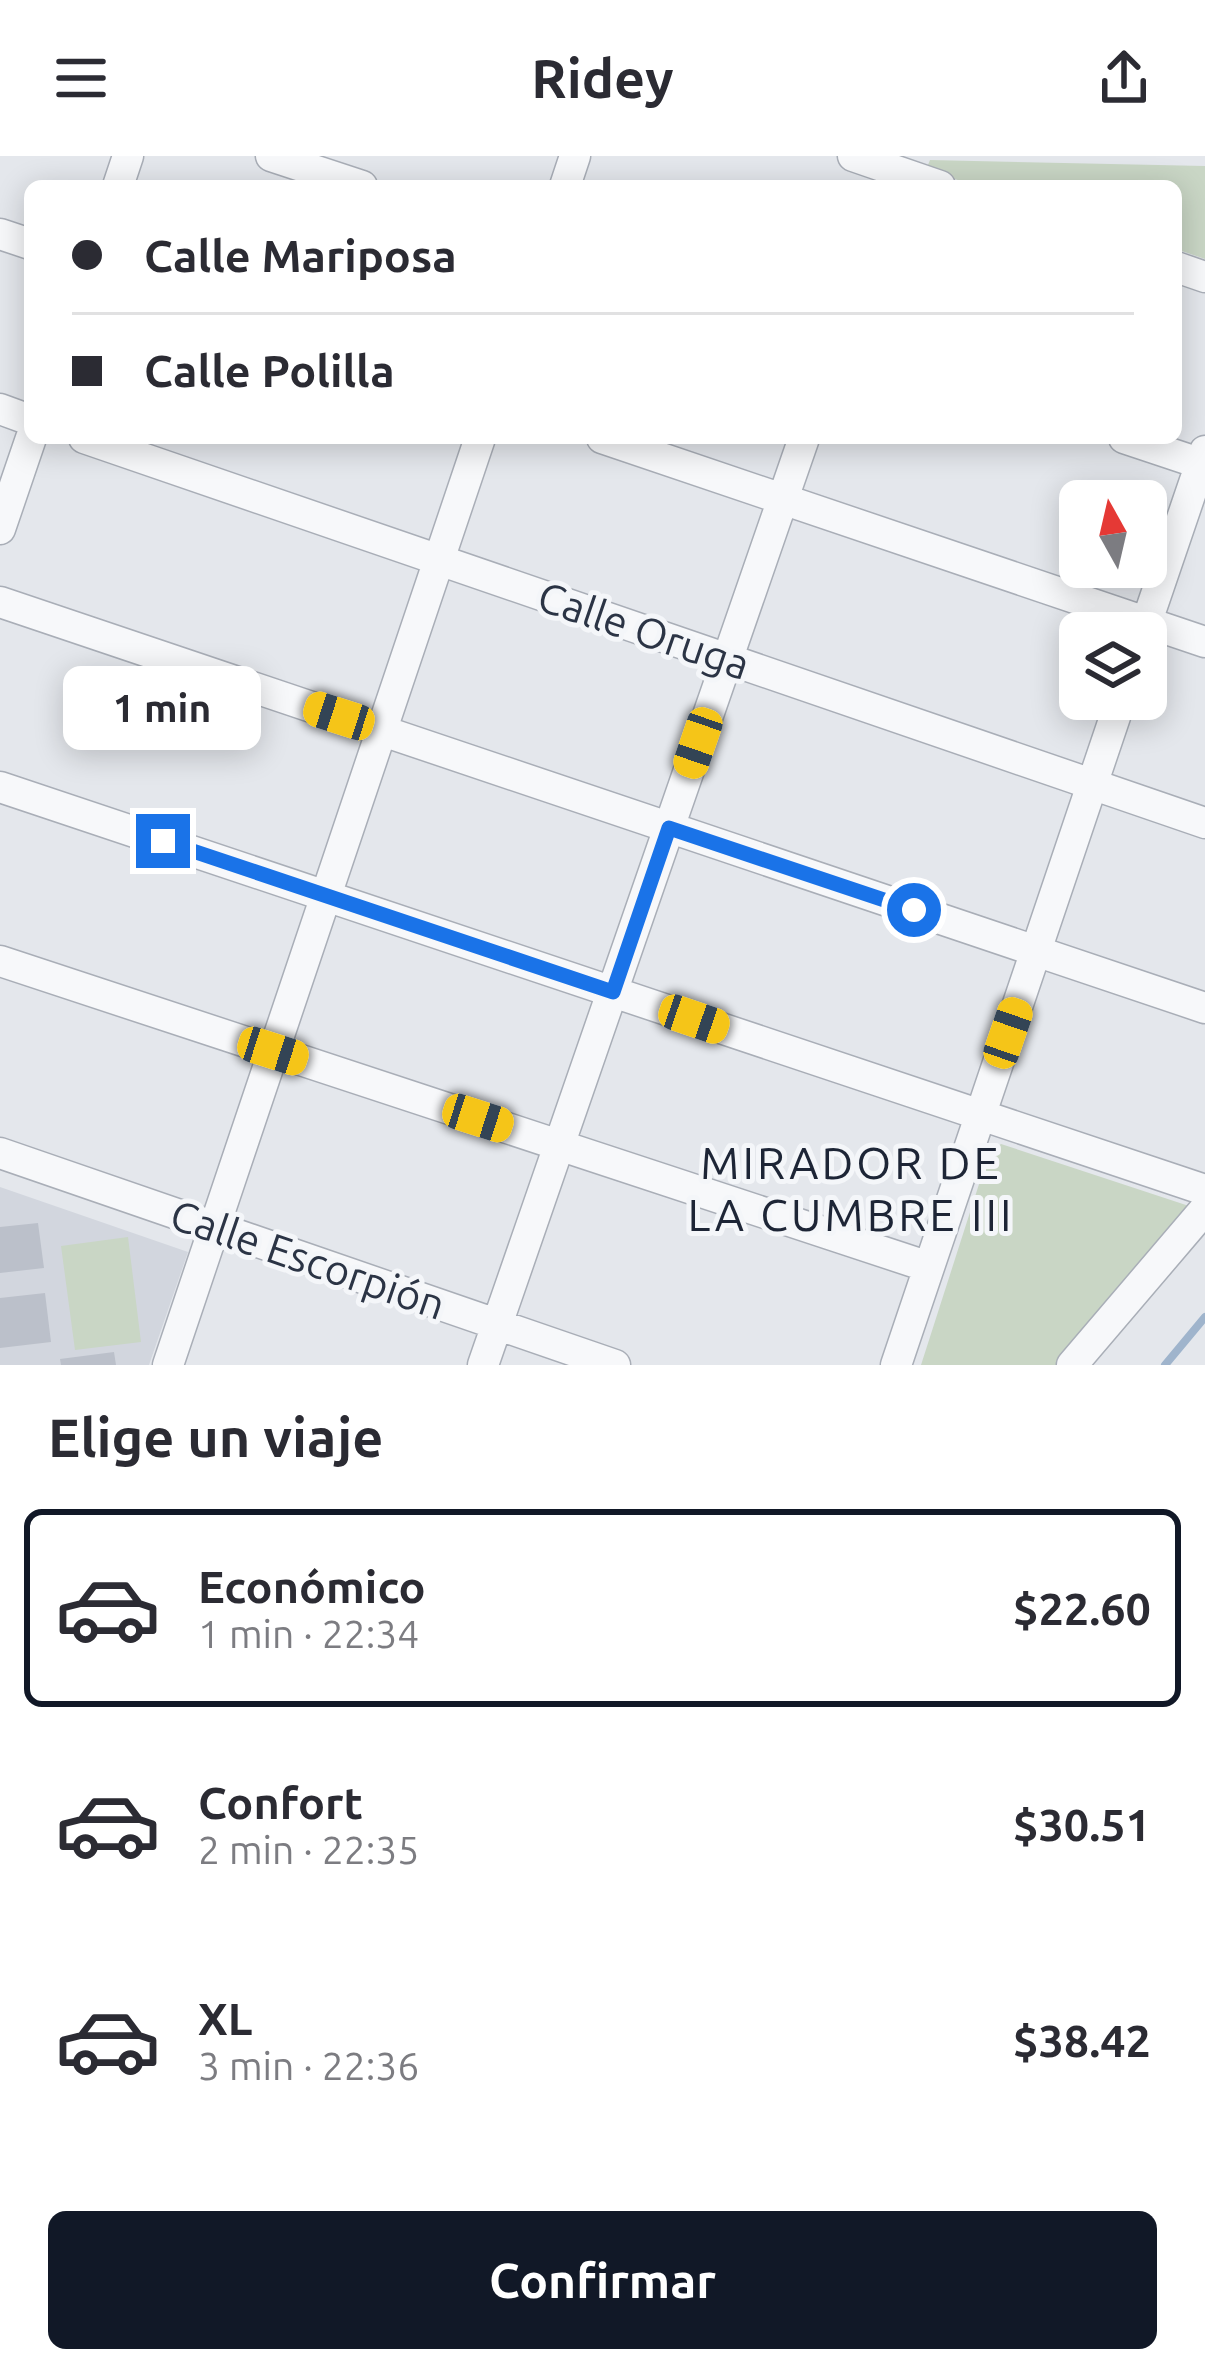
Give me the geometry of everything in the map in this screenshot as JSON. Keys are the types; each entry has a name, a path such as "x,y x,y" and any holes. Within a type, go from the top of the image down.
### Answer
{"street":[{"path":"271,156 344,180"},
{"path":"853,156 897,171"},
{"path":"0,529 29,444"},
{"name":"Calle Oruga","path":"101,444 1205,823"},
{"path":"167,1365 478,444"},
{"path":"620,444 1100,612"},
{"path":"483,1365 802,444"},
{"path":"1146,444 1204,460 1151,612"},
{"path":"0,602 1205,1008"},
{"path":"1167,633 1205,642"},
{"path":"896,1365 1114,720"},
{"path":"0,787 1205,1190"},
{"path":"0,961 929,1267"},
{"name":"Calle Escorpión","path":"0,1153 616,1365"},
{"path":"1072,1365 1205,1209"}],"shaded area":[{"path":"0,1187 188,1252 149,1365 0,1365"}],"green space":[{"path":"930,160 1205,166 1205,259 1182,251 1182,180 958,180 926,170"},
{"path":"1001,1144 1189,1206 1060,1365 921,1365 989,1153"},
{"path":"128,1237 141,1342 75,1350 61,1246"}],"building":[{"path":"38,1223 44,1268 0,1273 0,1227"},
{"path":"45,1293 51,1342 0,1348 0,1298"},
{"path":"114,1352 116,1365 61,1365 60,1359"}],"waterway":[{"path":"1165,1365 1205,1317"}],"district":[{"name":"MIRADOR DE LA CUMBRE III","path":"851,1188"}],"route":[{"path":"163,841 613,992 669,828 914,910"}]}
